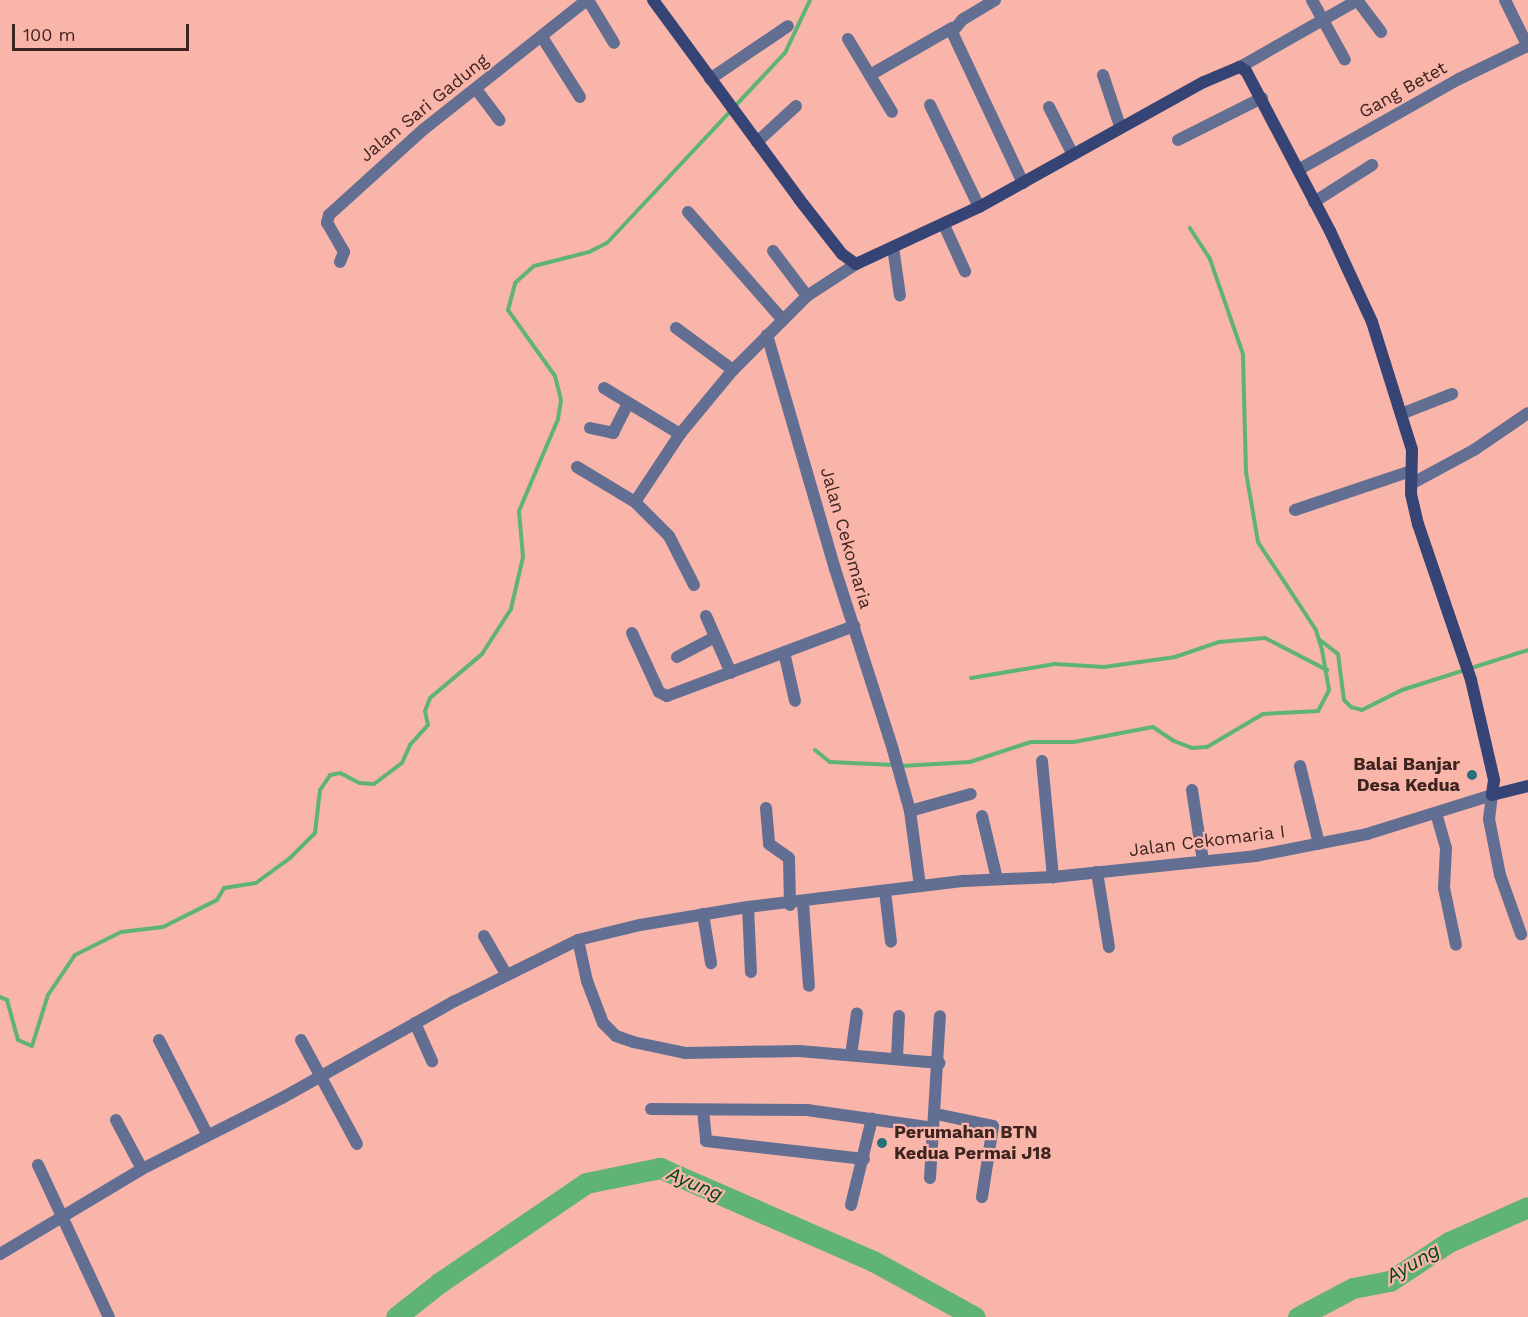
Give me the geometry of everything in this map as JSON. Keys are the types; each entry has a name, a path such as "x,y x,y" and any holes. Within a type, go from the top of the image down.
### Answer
{"street":[{"name":"Jalan Sari Gadung","path":"340,261 344,252 327,223 329,215 378,169 587,0"},
{"path":"587,0 614,42"},
{"path":"653,0 740,120 842,254 856,264"},
{"path":"870,75 952,28 995,0"},
{"path":"1312,0 1345,60"},
{"path":"635,502 680,434 733,370 807,296 856,264 979,207 1119,126 1240,67 1358,0 1381,32"},
{"path":"1505,0 1527,47"},
{"path":"710,79 788,26"},
{"path":"952,28 1023,183"},
{"path":"542,37 580,97"},
{"path":"848,39 892,112"},
{"name":"Gang Betet","path":"1298,170 1460,79 1527,47"},
{"path":"1240,67 1253,79 1328,226 1372,322 1412,450 1411,484 1418,524 1469,675 1494,780 1489,819 1500,875 1521,934"},
{"path":"1103,75 1119,126"},
{"path":"476,89 499,120"},
{"path":"1178,140 1262,98"},
{"path":"930,105 979,207"},
{"path":"757,142 796,106"},
{"path":"1049,107 1072,153"},
{"path":"1314,202 1372,165"},
{"path":"688,212 783,320"},
{"path":"944,225 965,271"},
{"path":"893,248 900,296"},
{"path":"773,251 807,296"},
{"path":"676,328 733,370"},
{"name":"Jalan Cekomaria","path":"767,335 910,811 920,886"},
{"path":"603,388 680,434"},
{"path":"1401,414 1452,394"},
{"path":"590,428 614,433 628,404"},
{"path":"1411,484 1474,450 1528,413"},
{"path":"577,466 635,502 669,536 694,585"},
{"path":"1295,510 1411,471"},
{"path":"706,616 731,673"},
{"path":"632,633 661,694 667,696 854,627"},
{"path":"676,657 715,636"},
{"path":"784,652 795,701"},
{"path":"1042,761 1053,877"},
{"path":"1300,766 1319,843"},
{"path":"1492,795 1528,786"},
{"path":"1192,790 1203,861"},
{"path":"910,811 971,794"},
{"name":"Jalan Cekomaria I","path":"0,1254 65,1217 142,1168 321,1076 506,974 578,940 748,907 796,904 920,886 1053,877 1203,861 1319,843 1377,831 1492,795"},
{"path":"766,808 769,844 789,858 809,986"},
{"path":"1436,813 1446,848 1444,888 1456,945"},
{"path":"982,816 997,879"},
{"path":"1097,872 1110,947"},
{"path":"885,891 891,942"},
{"path":"748,907 751,972"},
{"path":"703,914 711,963"},
{"path":"484,936 506,974"},
{"path":"578,940 603,1023 616,1036 685,1053 799,1051 939,1063"},
{"path":"851,1055 857,1013"},
{"path":"897,1058 900,1016"},
{"path":"930,1178 936,1114 940,1016"},
{"path":"415,1023 432,1061"},
{"path":"159,1040 207,1134"},
{"path":"301,1040 357,1144"},
{"path":"651,1109 807,1110 934,1128"},
{"path":"703,1110 706,1141 864,1160"},
{"path":"936,1114 993,1126 982,1197"},
{"path":"851,1205 864,1160 872,1119"},
{"path":"116,1120 142,1168"},
{"path":"38,1165 65,1217 109,1317"}],"waterway":[{"path":"0,997 7,1000 18,1040 32,1046 48,995 75,955 121,932 163,927 217,900 224,888 256,883 290,858 315,833 320,790 330,775 340,773 360,783 374,784 402,763 410,745 428,725 425,711 430,698 482,654 511,609 523,557 519,511 558,419 561,400 555,376 508,310 515,283 534,266 589,252 607,243 785,53 810,0"},
{"path":"901,766 970,762 1031,742 1074,742 1153,727 1174,741 1192,748 1207,747 1263,714 1318,711 1329,690 1322,650 1316,630 1258,542 1246,472 1243,354 1210,259 1190,228"},
{"path":"971,678 1055,664 1104,667 1175,657 1219,642 1265,638 1327,670"},
{"path":"1320,640 1338,654 1344,700 1351,707 1362,710 1402,690 1528,650"},
{"path":"815,750 830,762 894,765"},
{"name":"Ayung","path":"396,1317 439,1283 586,1183 660,1168 873,1261 975,1317"},
{"name":"Ayung","path":"1298,1317 1353,1288 1390,1281 1449,1242 1528,1207"}],"place":[{"name":"Balai Banjar Desa Kedua","path":"1472,775"},
{"name":"Perumahan BTN Kedua Permai J18","path":"882,1143"}]}
